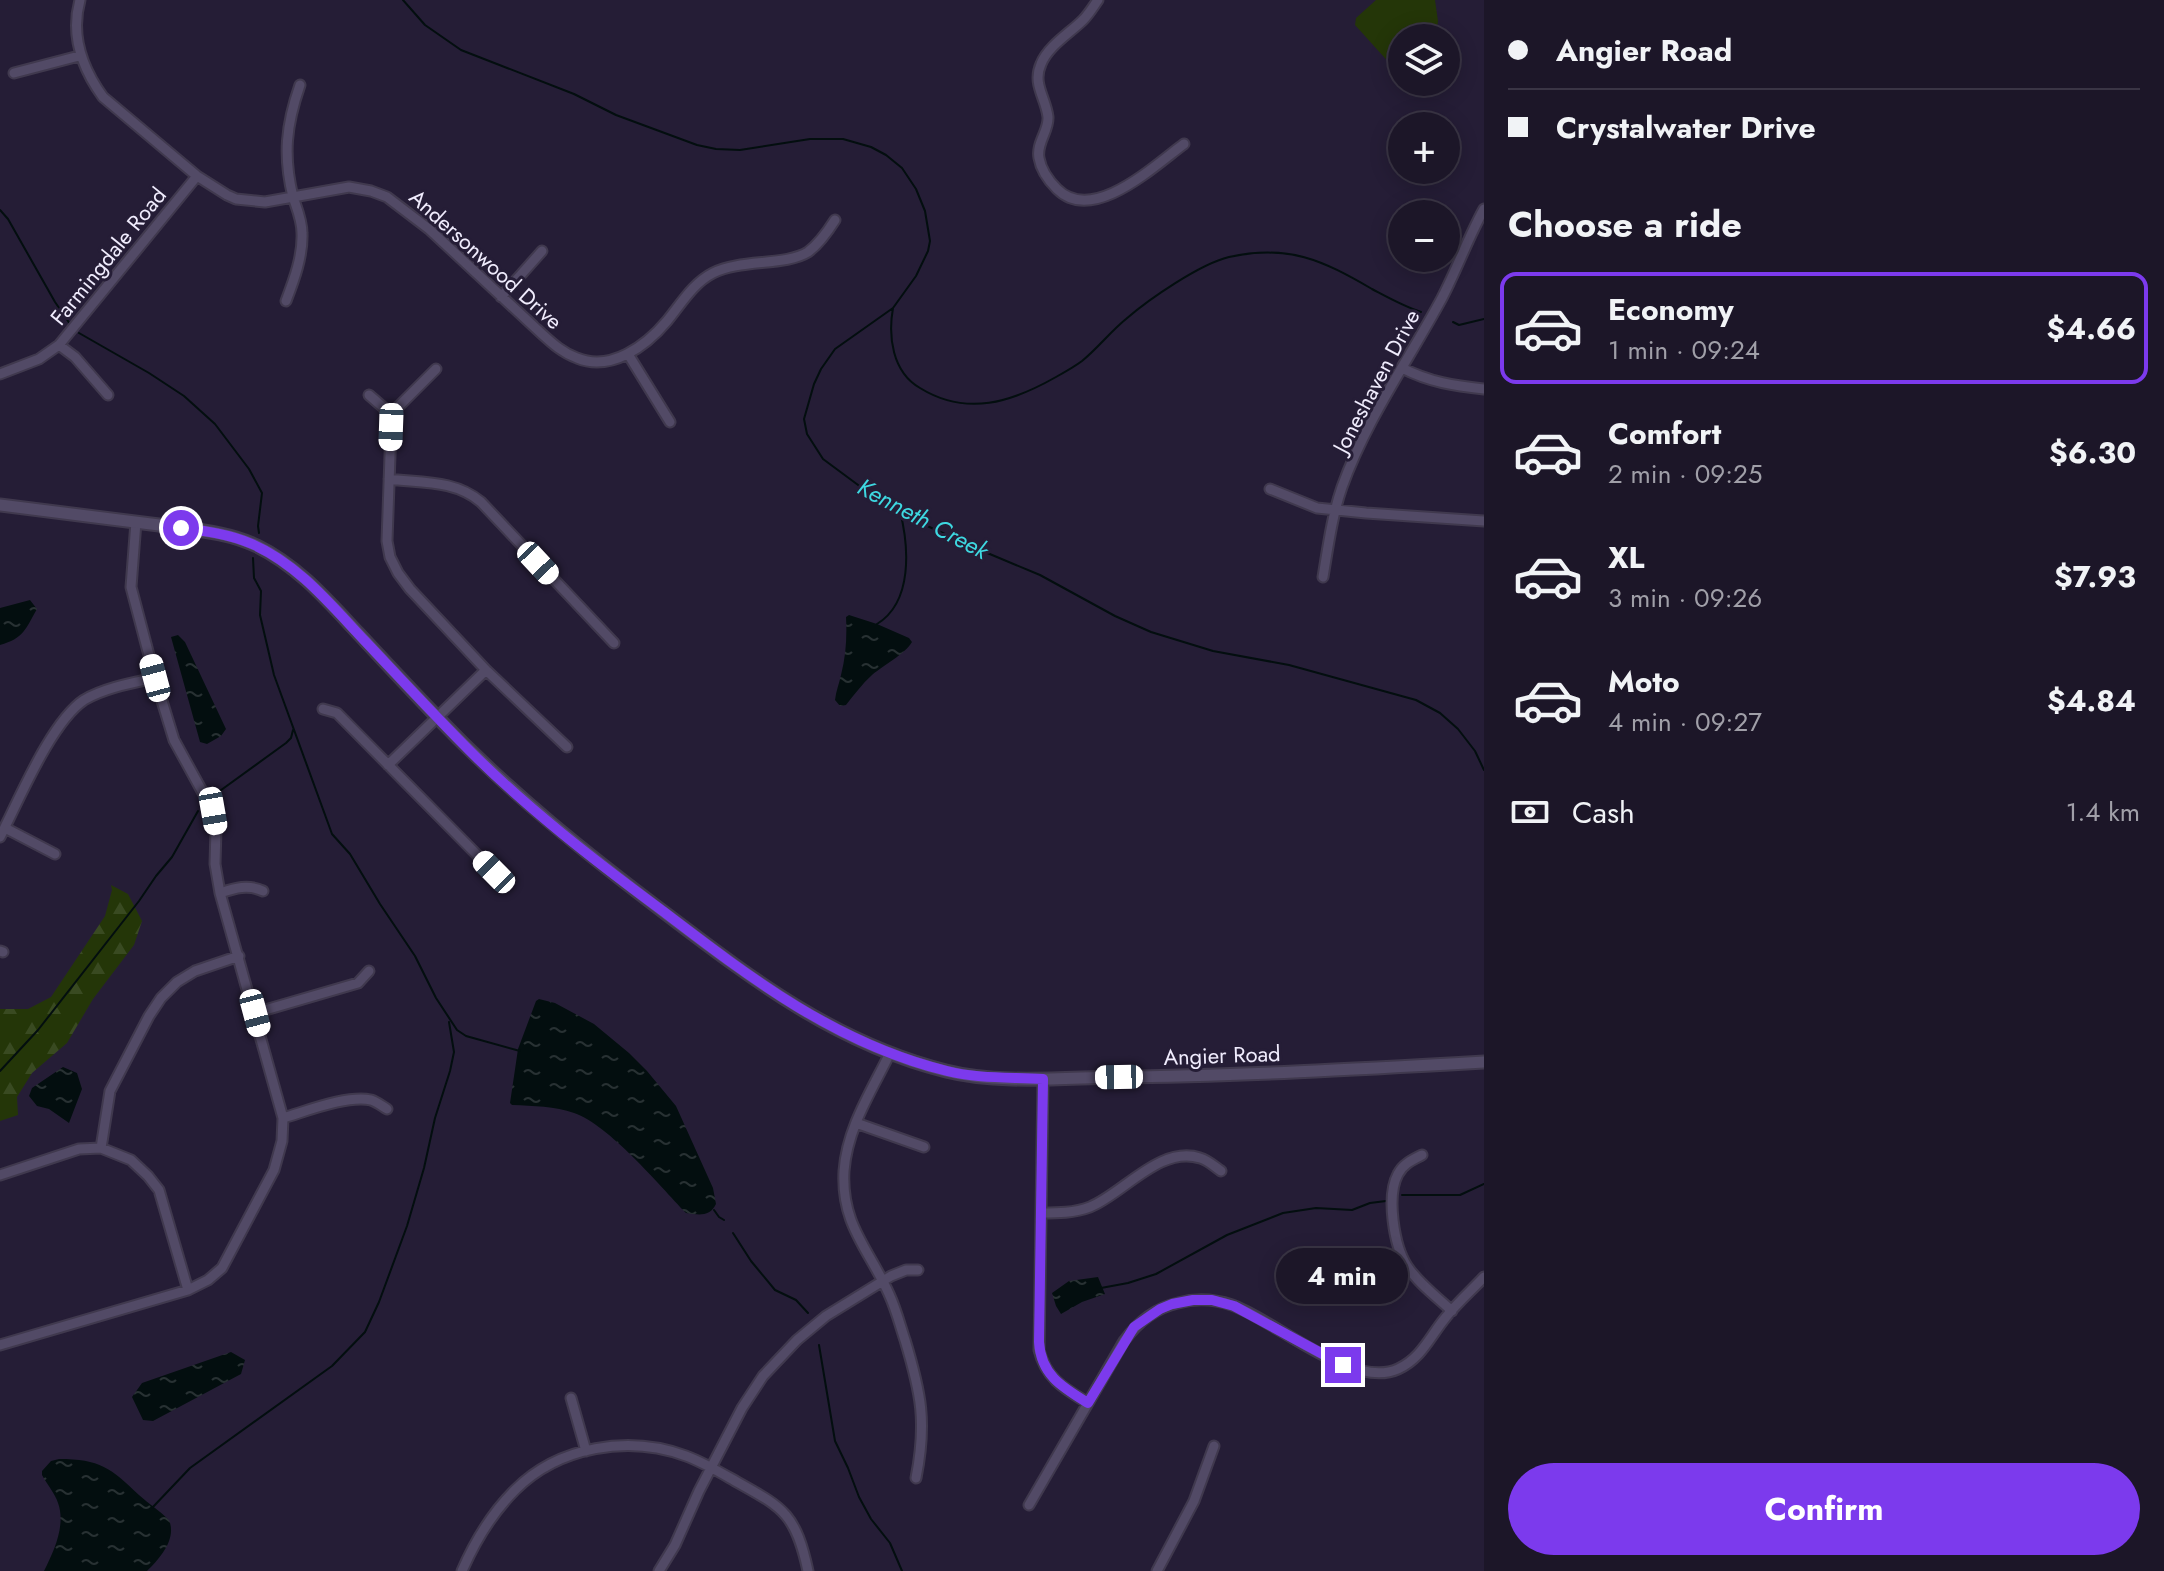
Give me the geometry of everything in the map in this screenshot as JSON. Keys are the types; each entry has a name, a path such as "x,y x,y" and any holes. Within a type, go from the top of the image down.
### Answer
{"street":[{"name":"Andersonwood Drive","path":"80,0 76,20 79,56 93,83 103,97 197,176 236,199 265,202 349,187 387,197 429,229 550,341 573,357 593,362 628,354 653,336 691,290 712,274 803,254 835,220"},
{"path":"1098,0 1087,17 1041,63 1038,87 1048,117 1038,157 1046,177 1061,193 1076,200 1099,199 1128,186 1184,144"},
{"path":"14,73 79,56"},
{"path":"286,301 302,248 300,217 289,173 286,138 300,85"},
{"name":"Farmingdale Road","path":"0,374 39,359 59,345 197,176"},
{"name":"Joneshaven Drive","path":"1323,577 1340,492 1352,461 1448,287 1484,209"},
{"path":"501,297 542,251"},
{"path":"59,345 75,357 108,395"},
{"path":"628,354 670,422"},
{"path":"1402,368 1422,379 1484,389"},
{"path":"388,417 436,369"},
{"path":"369,395 384,408 391,427 387,541 398,573 486,670 567,747"},
{"path":"389,479 455,486 470,493 614,643"},
{"path":"1270,489 1317,508 1484,521"},
{"name":"Angier Road","path":"0,505 222,534 250,543 278,558 327,600 478,759 586,853 708,945 816,1019 890,1053 962,1074 1043,1079 1188,1077 1484,1062"},
{"path":"0,1345 188,1290 208,1280 222,1268 274,1170 282,1141 283,1118 220,893 215,864 213,811 174,740 131,587 136,522"},
{"path":"388,765 486,670"},
{"path":"55,854 2,832 49,742 69,712 94,695 155,678"},
{"path":"323,709 337,713 494,872"},
{"path":"220,893 245,886 263,891"},
{"path":"101,1148 110,1091 161,998 177,982 195,971 239,956"},
{"path":"255,1013 358,983 369,971"},
{"path":"890,1053 851,1134 845,1161 844,1194 857,1238 895,1307 921,1397 921,1442 916,1478"},
{"path":"1043,1079 1039,1342 1042,1361 1050,1376 1057,1384 1088,1403"},
{"path":"283,1118 340,1102 363,1100 387,1109"},
{"path":"856,1123 924,1147"},
{"path":"0,1175 79,1149 101,1148 131,1160 159,1190 188,1290"},
{"path":"1422,1155 1409,1161 1395,1180 1392,1206 1396,1235 1403,1259 1412,1273 1452,1311"},
{"path":"1041,1213 1064,1213 1088,1208 1145,1171 1175,1158 1199,1157 1221,1171"},
{"path":"659,1571 675,1545 742,1408 763,1376 817,1322 882,1281 906,1270 918,1270"},
{"path":"1029,1505 1134,1327 1150,1315 1172,1304 1202,1300 1234,1306 1343,1365 1378,1373 1396,1371 1417,1357 1452,1311 1484,1277"},
{"path":"571,1398 586,1451"},
{"path":"462,1571 488,1523 517,1488 554,1463 586,1451 620,1446 657,1448 688,1457 780,1508 798,1533 808,1571"},
{"path":"1157,1571 1194,1501 1214,1446"}],"green space":[{"path":"1376,0 1435,0 1438,21 1438,24 1388,24 1388,62 1355,25 1356,18"},
{"path":"111,885 128,894 142,921 134,945 93,999 67,1043 32,1073 17,1097 18,1115 0,1121 0,1009 28,1009 51,997 105,916"}],"water":[{"path":"30,600 37,609 26,628 19,636 0,645 0,608"},
{"path":"849,615 877,624 912,642 868,678 846,705 840,706 835,700 843,668 846,617"},
{"path":"178,635 185,642 226,729 207,744 200,742 171,637"},
{"path":"539,999 555,1003 594,1024 647,1071 676,1106 713,1188 716,1204 711,1211 686,1213 633,1157 588,1120 559,1109 510,1103 518,1049"},
{"path":"63,1067 77,1073 82,1089 69,1123 49,1109 37,1106 29,1096 32,1088"},
{"path":"1098,1277 1105,1294 1061,1314 1052,1293 1069,1281"},
{"path":"231,1352 245,1360 241,1374 153,1421 143,1420 132,1397 142,1383"},
{"path":"51,1461 85,1461 104,1467 169,1520 169,1541 147,1571 44,1571 55,1546 61,1520 58,1503 42,1471"}],"waterway":[{"name":"Kenneth Creek","path":"403,0 425,25 461,50 574,94 616,115 697,145 740,150 810,139 843,139 886,155 902,168 916,189 925,211 930,241 928,251 916,276 893,308 835,349 821,369 804,419 807,434 823,459 877,499 925,525 1040,575 1151,632 1213,651 1289,665 1416,700 1440,713 1458,729 1475,751 1484,770"},
{"path":"0,210 70,324"},
{"path":"893,308 892,341 903,373 920,388 938,397 972,404 1006,399 1063,373 1082,361 1120,324 1161,292 1190,274 1229,257 1270,252 1304,257 1421,312"},
{"path":"1453,322 1459,325 1484,319"},
{"path":"79,333 184,396 215,424 249,469 262,493 259,533"},
{"path":"877,624 889,614 902,588 906,557 900,511"},
{"path":"253,558 254,578 261,591 260,615 274,675 332,834 350,854 415,956 436,998 457,1030 466,1036 520,1051"},
{"path":"217,793 286,743 293,730"},
{"path":"0,1071 38,1030 139,901 172,857 198,811"},
{"path":"152,1508 190,1468 332,1366 365,1332 407,1226 424,1168 454,1052 449,1022"},
{"path":"1402,1195 1460,1195 1484,1184"},
{"path":"1101,1288 1156,1274 1227,1235 1283,1213 1316,1208 1352,1210 1386,1201"},
{"path":"714,1210 724,1220"},
{"path":"733,1233 775,1290 796,1300 808,1313"},
{"path":"819,1345 835,1441 859,1497 890,1543 902,1571"}],"route":[{"path":"181,528 244,540 293,568 478,759 541,816 678,923 799,1008 864,1043 947,1071 1043,1079 1039,1350 1042,1361 1057,1384 1088,1403 1134,1327 1160,1309 1193,1300 1212,1300 1234,1306 1343,1365"}]}
